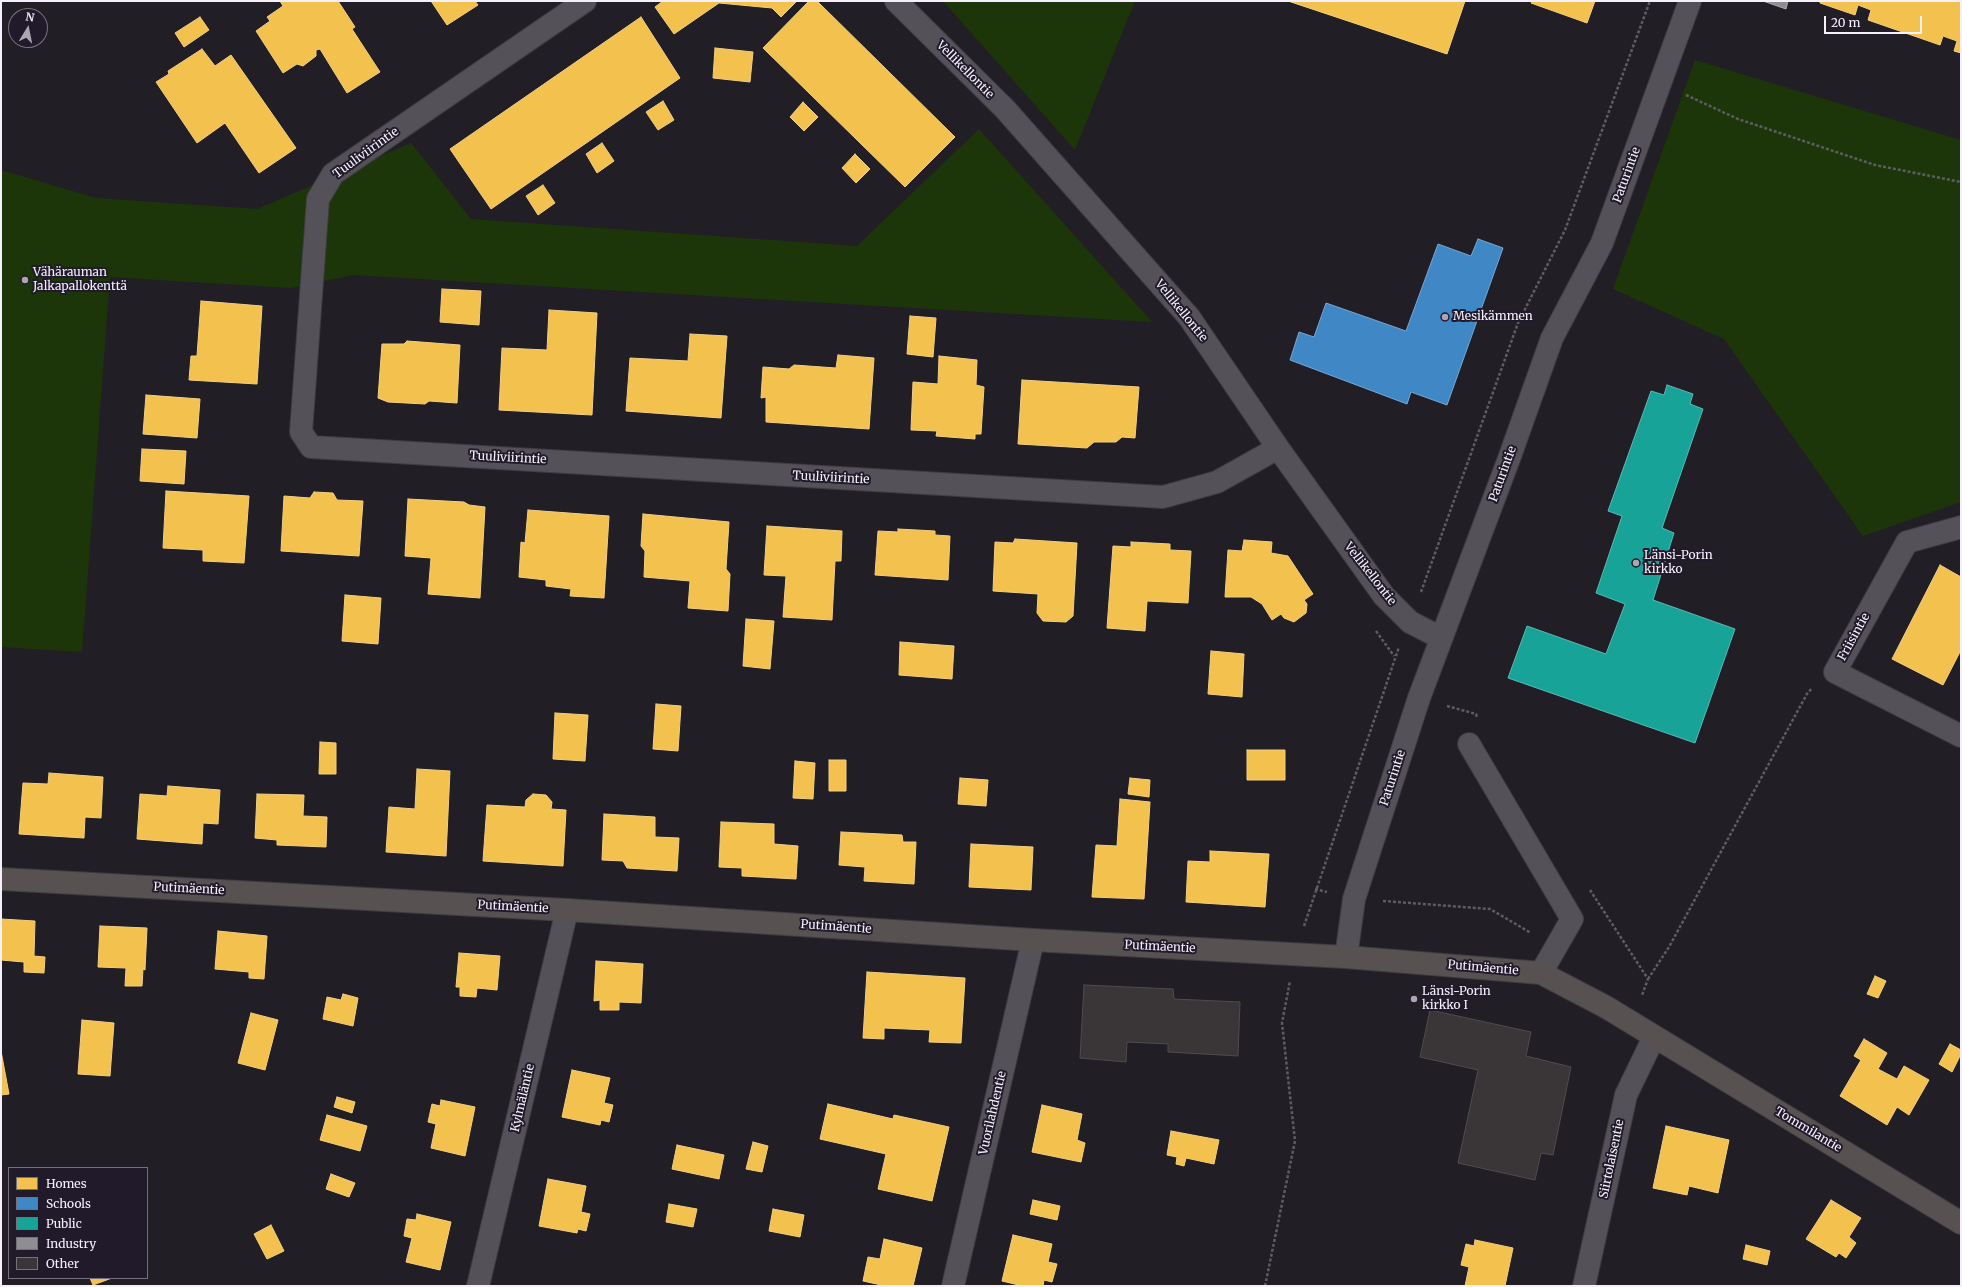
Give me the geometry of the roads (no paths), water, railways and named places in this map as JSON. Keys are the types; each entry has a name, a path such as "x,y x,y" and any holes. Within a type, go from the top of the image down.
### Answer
{"main road":[{"name":"Putimäentie","path":"1,879 567,910 1033,940 1346,957 1541,973 1606,1007 1654,1037"},
{"name":"Tommilantie","path":"1654,1037 1961,1223"}],"street":[{"name":"Tuuliviirintie","path":"585,1 334,174 318,199 302,432 311,447 1163,497 1217,482 1278,448"},
{"name":"Vellikellontie","path":"896,1 1005,109 1189,317 1278,448 1384,596 1410,622 1441,638"},
{"name":"Paturintie","path":"1346,957 1354,899 1418,698 1510,456 1552,338 1602,243 1690,1"},
{"name":"Friisintie","path":"1961,527 1907,542 1835,672 1961,736"},
{"path":"1469,744 1572,919 1541,973"},
{"name":"Kylmäläntie","path":"478,1286 567,910"},
{"name":"Vuorilahdentie","path":"953,1286 1033,940"},
{"name":"Siirtolaisentie","path":"1584,1286 1626,1095 1654,1037"}],"place":[{"name":"Vähärauman Jalkapallokenttä","path":"25,280"},
{"name":"Mesikämmen","path":"1445,317"},
{"name":"Länsi-Porin kirkko","path":"1636,563"},
{"name":"Länsi-Porin kirkko I","path":"1414,999"}]}
